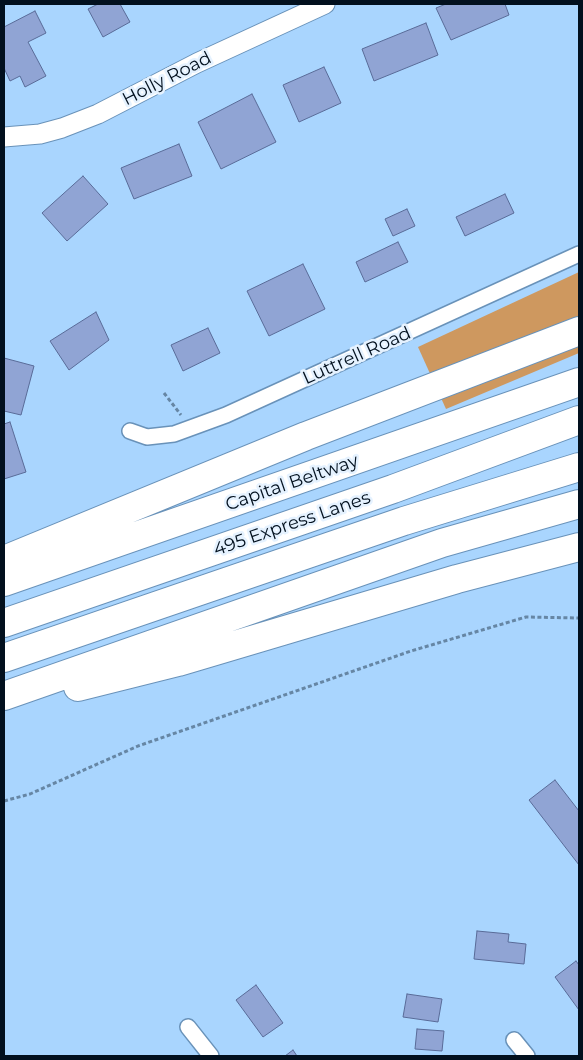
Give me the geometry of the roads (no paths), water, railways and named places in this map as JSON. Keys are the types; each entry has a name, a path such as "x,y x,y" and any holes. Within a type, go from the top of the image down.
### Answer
{"highway":[{"path":"4,560 306,436 579,331"},
{"name":"Capital Beltway","path":"4,582 579,382"},
{"name":"495 Express Lanes","path":"4,623 374,496 579,420"},
{"name":"495 Express Lanes","path":"4,658 404,520 579,467"},
{"path":"4,696 442,543 579,504"},
{"path":"4,705 178,662 457,579 579,547"}],"street":[{"name":"Holly Road","path":"4,137 40,134 89,118 197,63 325,4"},
{"name":"Luttrell Road","path":"130,431 147,437 174,434 226,415 579,254"},
{"path":"188,1028 211,1056"},
{"path":"514,1040 527,1056"}]}
